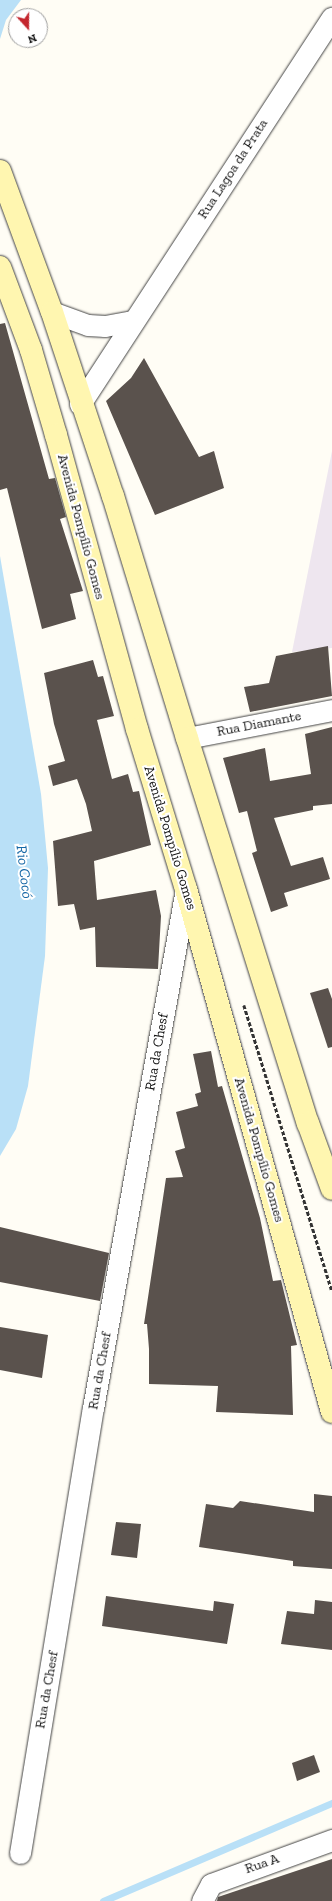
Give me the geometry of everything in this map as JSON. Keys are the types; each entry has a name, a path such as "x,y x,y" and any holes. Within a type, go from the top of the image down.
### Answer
{"main road":[{"path":"0,171 52,312 80,404 113,496 187,738 308,1123 332,1189"},
{"name":"Avenida Pompílio Gomes","path":"0,267 31,350 137,730 186,889 332,1412"}],"street":[{"name":"Rua Lagoa da Prata","path":"80,404 332,18"},
{"path":"52,312 88,325 105,326 134,321"},
{"name":"Rua Diamante","path":"187,738 332,710"},
{"name":"Rua da Chesf","path":"20,1854 93,1408 186,889"},
{"name":"Rua A","path":"202,1900 211,1884 332,1840"}],"path":[{"path":"256,1138 308,1123"}],"shaded area":[{"path":"332,451 332,648 292,652"}],"water":[{"path":"0,0 21,0 15,8 8,8 8,17 0,39"},
{"name":"Rio Cocó","path":"0,556 41,794 48,868 45,956 28,1086 16,1129 0,1156"}],"building":[{"path":"5,323 49,479 55,478 66,517 60,519 83,591 70,594 76,619 42,629 7,488 0,490 0,324"},
{"path":"144,358 199,457 214,451 224,488 155,515 106,401 131,378"},
{"path":"328,646 332,696 250,712 244,687 269,683 276,656"},
{"path":"93,660 98,677 103,676 114,716 97,720 112,779 128,774 133,792 139,791 151,845 94,861 97,900 156,890 161,916 158,969 96,967 95,927 80,930 74,904 58,906 53,841 92,831 86,804 77,779 53,786 48,766 65,761 54,724 44,673"},
{"path":"332,727 332,804 313,806 313,810 274,818 291,866 323,857 330,879 284,893 288,906 271,912 252,853 257,851 247,811 239,813 223,758 265,748 270,781 311,774 305,734"},
{"path":"328,988 332,999 332,1047 328,1048 310,993"},
{"path":"211,1051 218,1087 222,1086 260,1218 273,1281 281,1280 297,1345 291,1346 293,1415 216,1412 218,1386 149,1384 147,1324 144,1324 166,1178 183,1177 175,1151 185,1148 176,1112 198,1106 195,1094 201,1092 193,1054"},
{"path":"0,1227 109,1253 100,1301 0,1282"},
{"path":"0,1327 48,1335 42,1378 0,1370"},
{"path":"314,1494 332,1496 332,1569 293,1566 293,1561 199,1547 206,1504 233,1508 240,1501 314,1512"},
{"path":"116,1522 141,1524 137,1558 111,1555"},
{"path":"106,1596 213,1611 214,1601 234,1604 227,1644 102,1626"},
{"path":"315,1600 332,1602 332,1650 281,1644 287,1611 314,1614"},
{"path":"314,1755 320,1772 297,1781 292,1763"},
{"path":"332,1859 332,1901 217,1901 218,1897"}],"waterway":[{"path":"103,1901 332,1803"}]}
